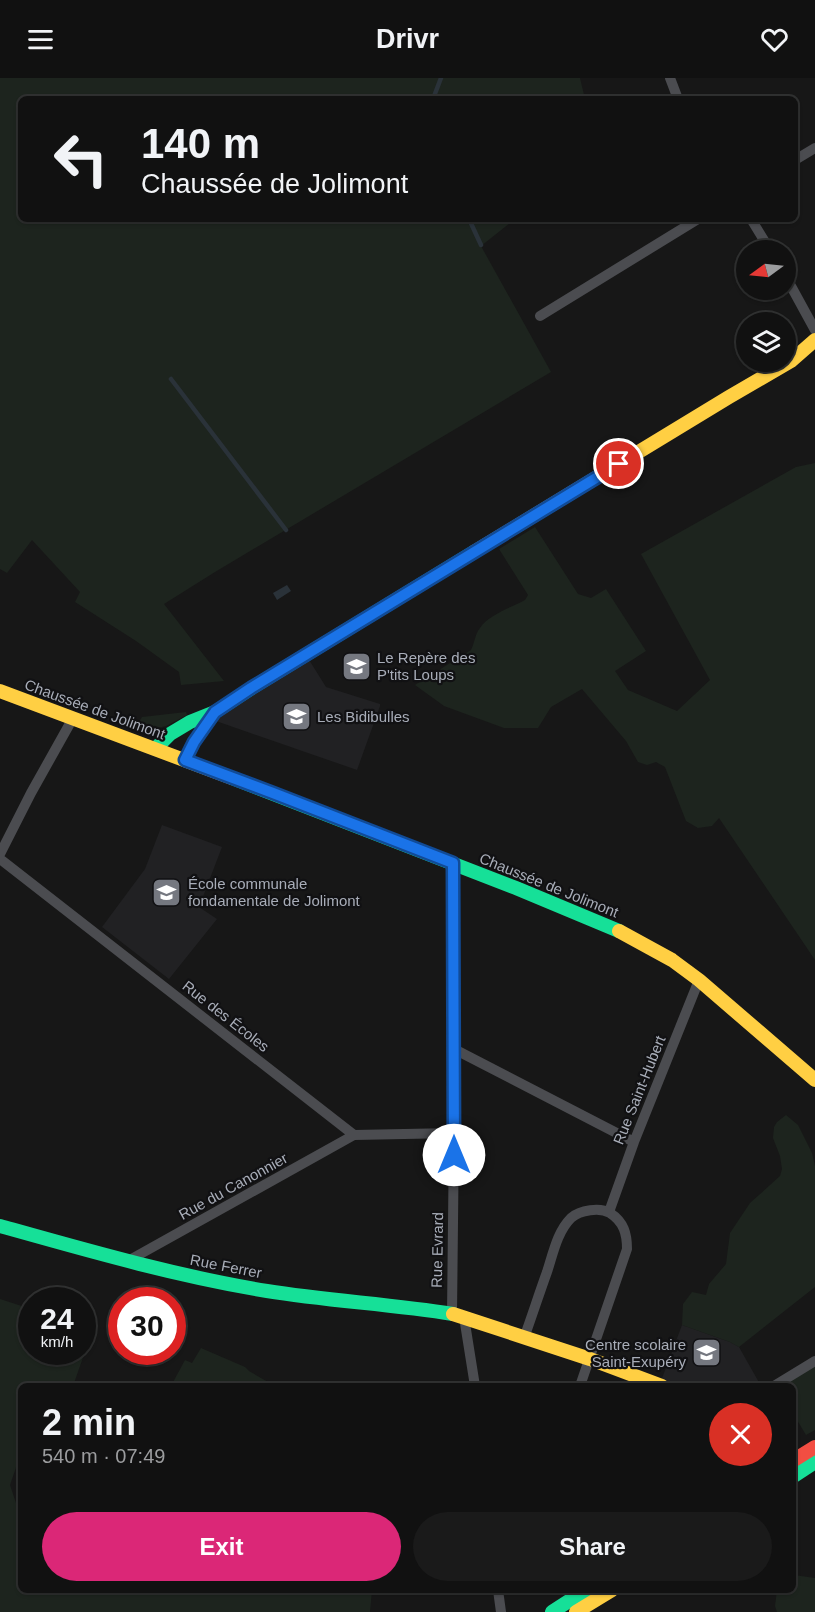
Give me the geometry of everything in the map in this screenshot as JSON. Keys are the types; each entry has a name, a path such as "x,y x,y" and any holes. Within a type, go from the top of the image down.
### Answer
{"street":[{"path":"670,78 677,96"},
{"path":"798,158 815,148"},
{"path":"540,316 693,222"},
{"path":"753,222 764,240"},
{"path":"796,295 815,330"},
{"path":"156,748 170,734 190,722 215,712 791,361 815,340"},
{"name":"Chaussée de Jolimont","path":"0,691 273,793 617,930 672,960 699,980 815,1080"},
{"path":"185,760 194,742 215,712"},
{"path":"0,854 73,718"},
{"name":"Rue des Écoles","path":"0,859 354,1136"},
{"name":"Rue Evrard","path":"453,863 454,1133 458,1315 474,1383"},
{"name":"Rue Saint-Hubert","path":"609,1212 634,1142 699,980"},
{"path":"454,1049 634,1142"},
{"path":"354,1136 454,1133"},
{"name":"Rue du Canonnier","path":"126,1262 354,1136"},
{"path":"524,1338 560,1233 573,1217 581,1213 599,1210 609,1212 624,1228 627,1249 583,1383"},
{"name":"Rue Ferrer","path":"0,1226 126,1262 201,1279 268,1291 458,1315 654,1383"},
{"path":"779,1383 815,1361"},
{"path":"796,1459 815,1446"},
{"path":"796,1475 815,1462"},
{"path":"498,1593 501,1612"},
{"path":"552,1612 581,1593"},
{"path":"576,1612 607,1593"}],"shaded area":[{"path":"0,78 580,78 584,96 18,96 18,222 511,222 481,246 551,372 164,604 224,681 181,685 179,672 75,602 80,592 32,540 7,573 0,569"},
{"path":"815,463 815,960 719,818 712,826 698,828 686,821 665,767 656,762 647,765 638,762 626,741 582,689 551,707 538,728 504,728 444,706 415,685 471,650 478,630 489,619 525,600 528,595 499,549 535,527 578,594 591,598 606,589 646,651 615,671 628,690 677,711 710,680 641,554 796,467"},
{"path":"287,585 291,591 277,600 273,593"},
{"name":"Les Bidibulles","path":"306,655 326,687 380,704 357,770 216,721 215,712"},
{"path":"186,712 187,715 158,728 139,722 142,717"},
{"name":"École communale fondamentale de Jolimont","path":"162,825 222,847 199,907 217,919 169,979 102,927 145,869"},
{"path":"786,1115 798,1125 812,1153 815,1166 815,1287 739,1347 682,1325 683,1304 692,1292 706,1295 709,1284 726,1264 730,1233 750,1203 780,1176 782,1169 773,1138 774,1127"},
{"path":"0,1299 18,1305 18,1365 80,1365 74,1383 18,1383 18,1462 10,1485 17,1506 18,1504 18,1593 372,1593 370,1612 0,1612"},
{"name":"Centre scolaire Saint-Exupéry","path":"682,1325 739,1347 759,1383 666,1383 661,1381"},
{"path":"201,1348 245,1367 270,1383 173,1383 182,1365 186,1365 186,1360 192,1363"},
{"path":"815,1361 815,1430 806,1435 796,1418 796,1383 780,1383"},
{"path":"796,1575 815,1578 815,1612 777,1612 775,1606 777,1593 796,1593"}],"waterway":[{"path":"434,96 441,78"},
{"path":"470,222 481,245"},
{"path":"171,379 286,530"}],"traffic: fast":[{"path":"156,748 170,734 190,722 215,712 474,552"},
{"path":"232,778 516,888 619,931"},
{"path":"0,1226 133,1262 233,1285 453,1314"},
{"path":"796,1475 815,1462"},
{"path":"552,1612 581,1593"}],"traffic: slow":[{"path":"474,552 791,361 815,340"},
{"path":"0,691 232,778"},
{"path":"619,931 672,960 699,980 815,1080"},
{"path":"453,1314 590,1359 654,1383"},
{"path":"576,1612 607,1593"}],"traffic: jam":[{"path":"796,1459 815,1447"}],"place":[{"name":"Le Repère des P'tits Loups","path":"356,666"},
{"name":"Les Bidibulles","path":"296,716"},
{"name":"École communale fondamentale de Jolimont","path":"167,892"},
{"name":"Centre scolaire Saint-Exupéry","path":"707,1353"}],"route":[{"path":"454,1155 453,863 185,760 194,742 215,712 619,464"}]}
